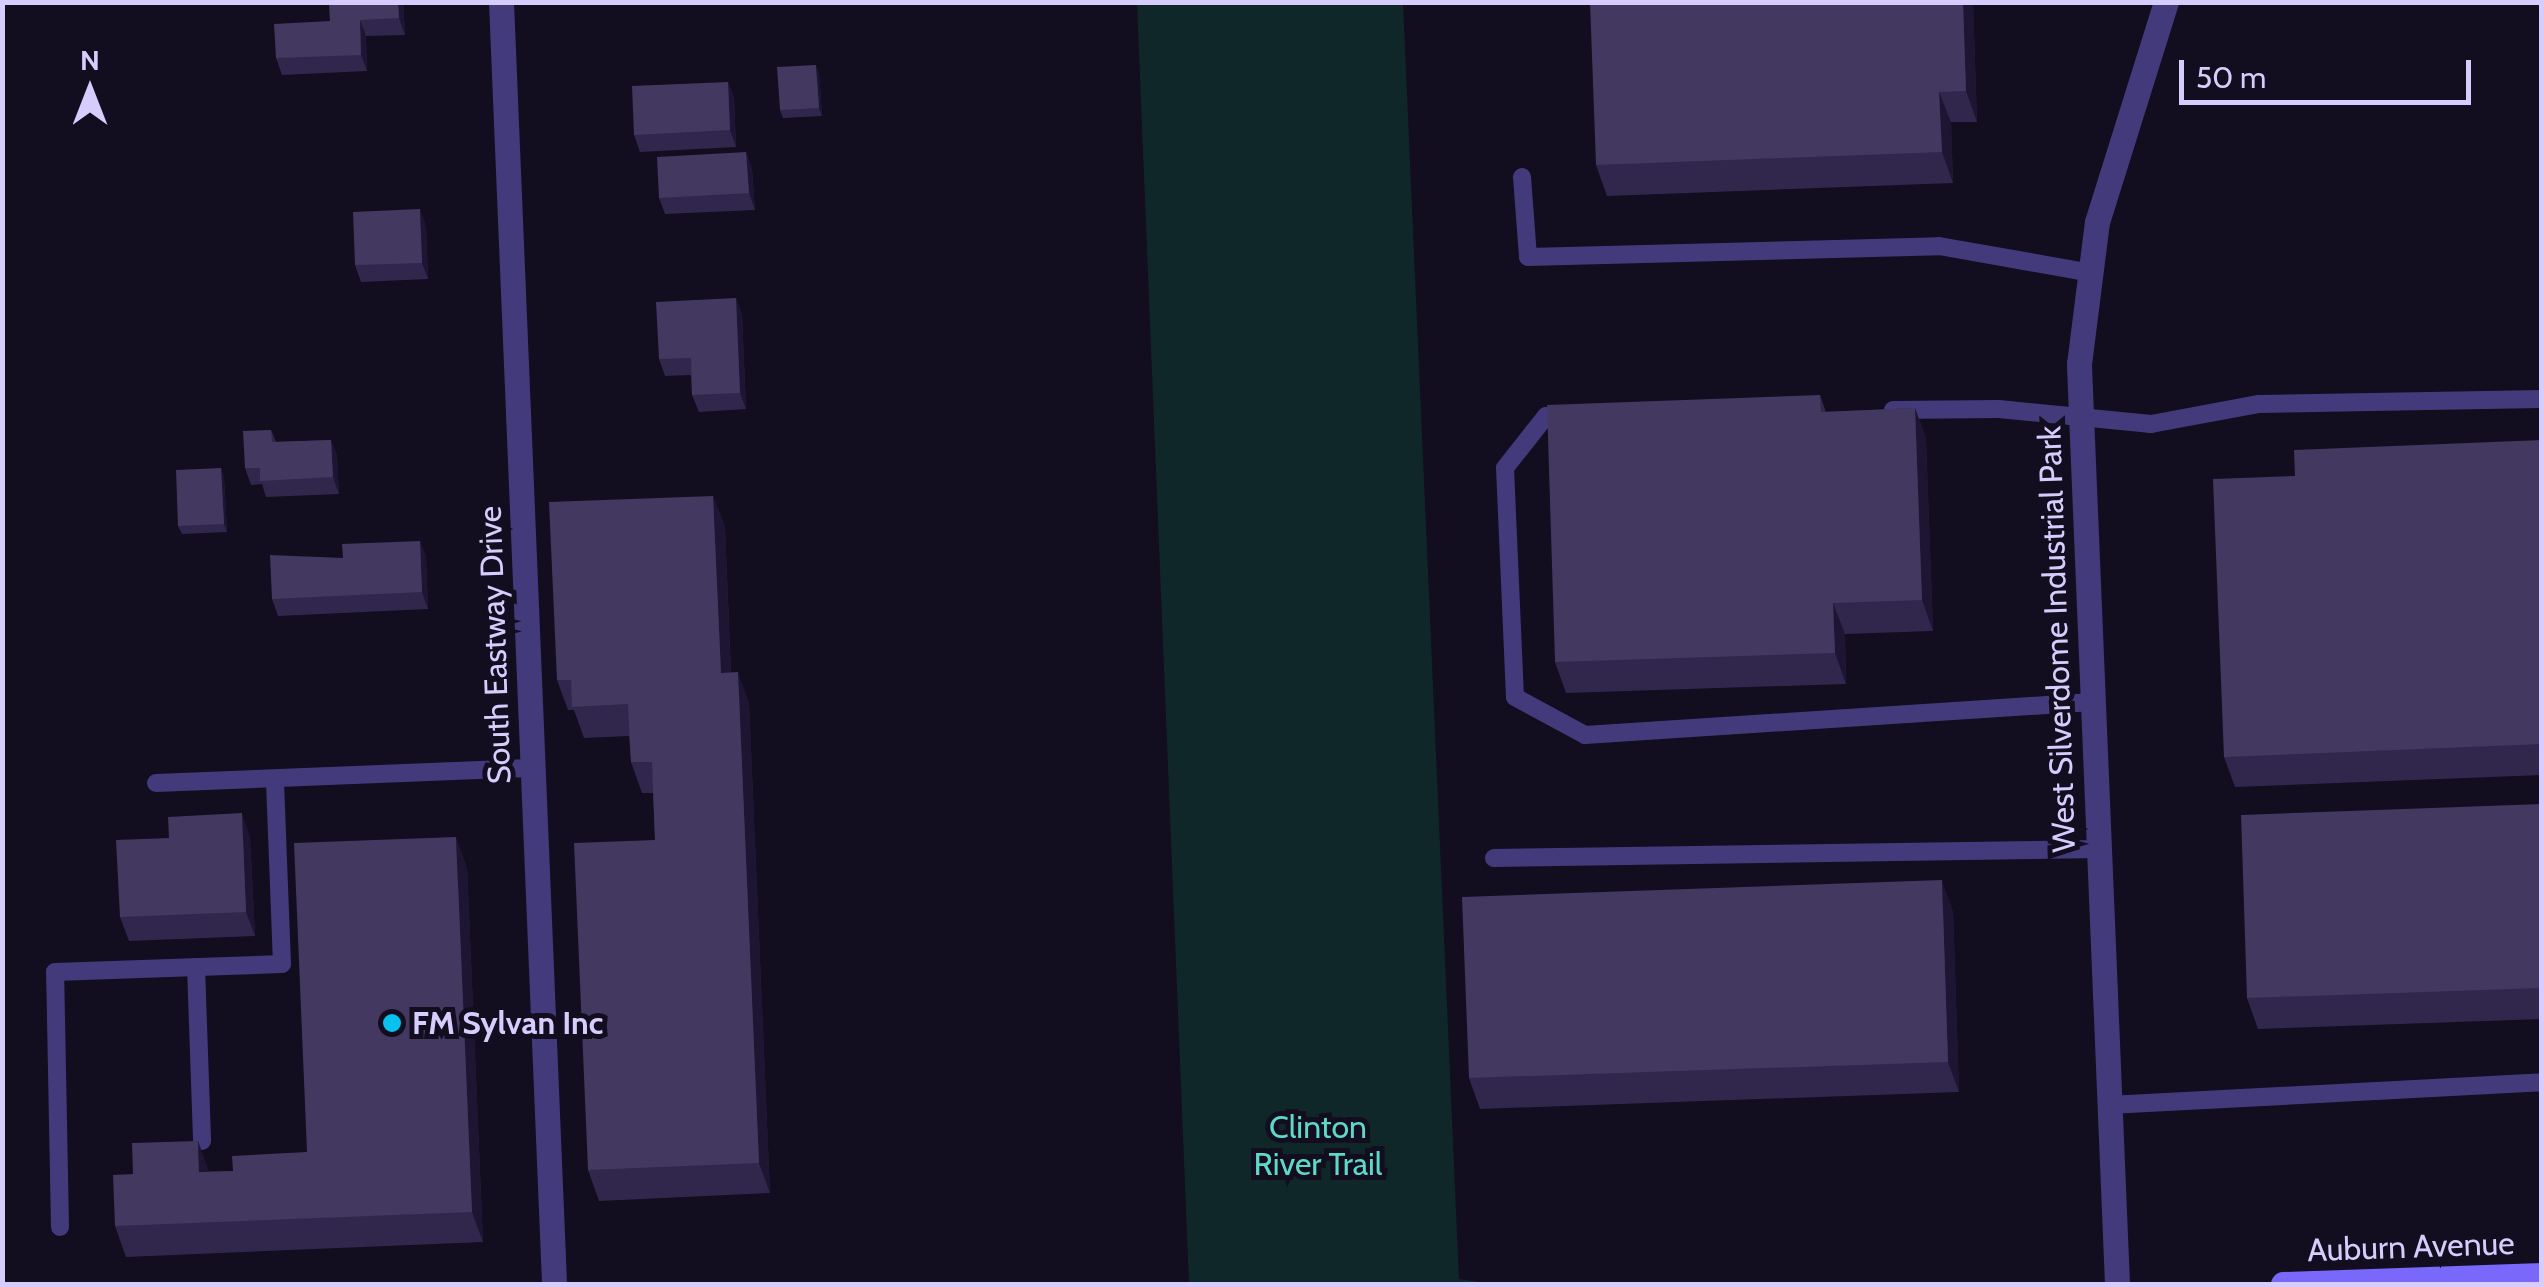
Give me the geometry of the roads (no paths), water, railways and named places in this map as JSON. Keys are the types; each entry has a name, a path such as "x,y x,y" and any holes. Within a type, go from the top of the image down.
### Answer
{"main road":[{"name":"Auburn Avenue","path":"2283,1284 2542,1275"}],"street":[{"name":"South Eastway Drive","path":"501,2 554,1284"},
{"name":"West Silverdome Industrial Park","path":"2117,1284 2080,415 2087,272 2166,2"}],"lane":[{"path":"1522,177 1528,256 1939,246 2087,272"},
{"path":"1861,411 2080,415 2151,424 2258,404 2542,399"},
{"path":"1585,416 1546,416 1505,468 1516,697 1585,735 2092,702"},
{"path":"156,783 532,768"},
{"path":"60,1227 56,972 282,964 275,779"},
{"path":"1494,858 2099,848"},
{"path":"196,967 202,1141"},
{"path":"2109,1106 2542,1082"}],"place":[{"name":"FM Sylvan Inc","path":"392,1023"}],"park label":[{"name":"Clinton River Trail","path":"1318,1146"}]}
